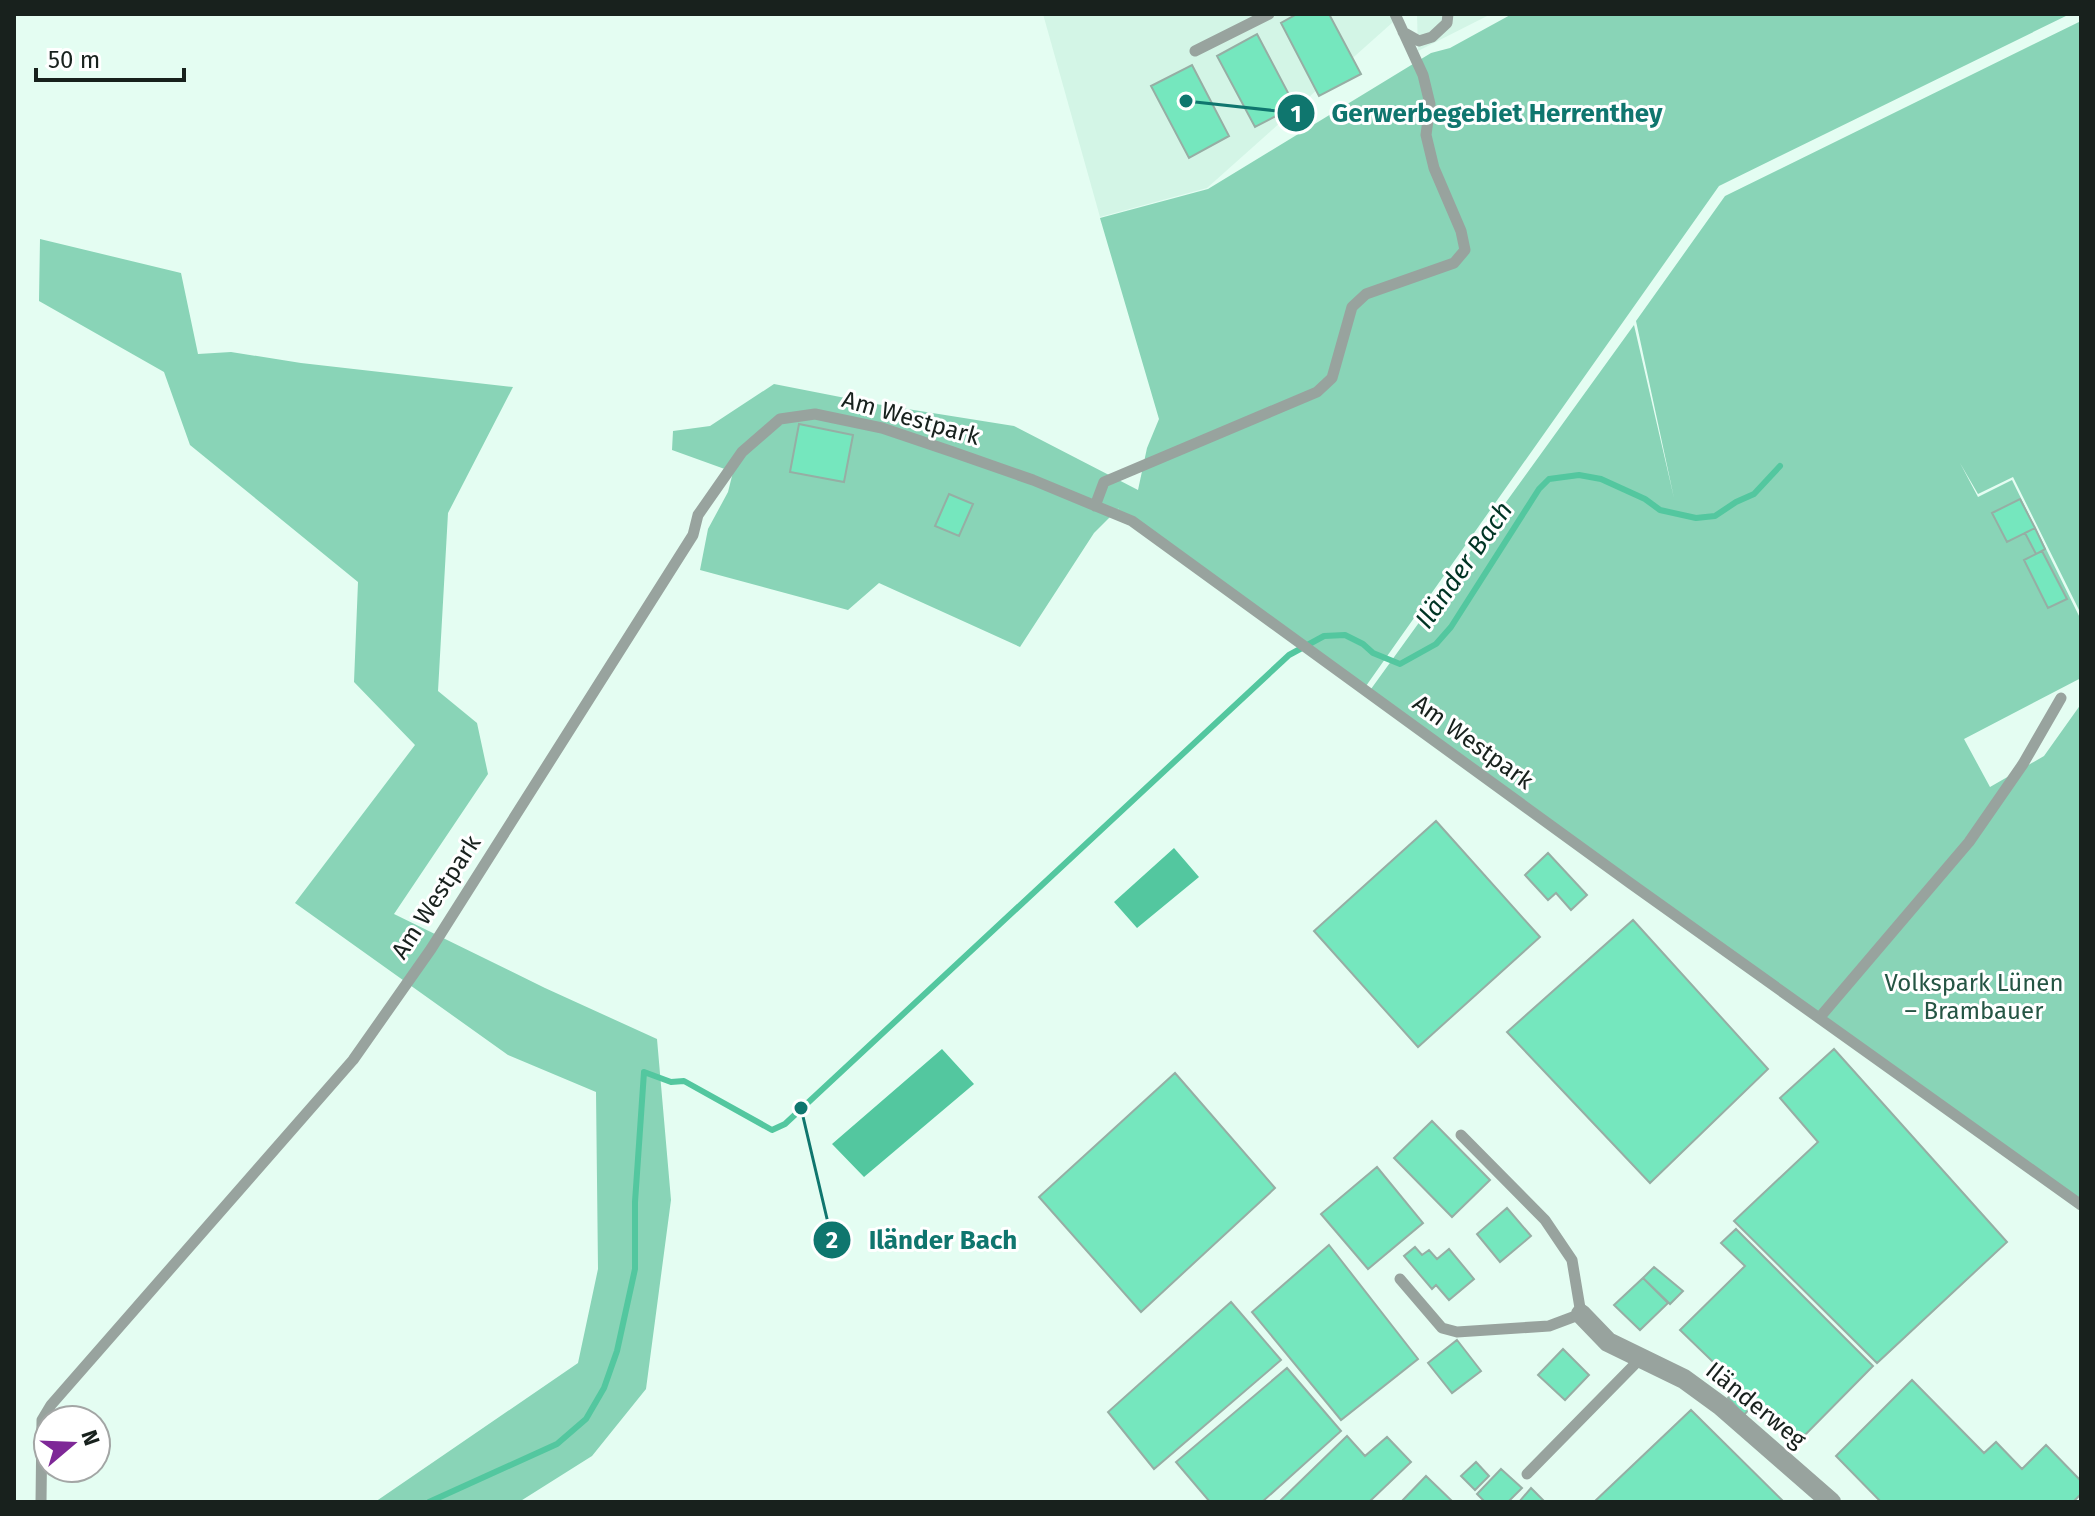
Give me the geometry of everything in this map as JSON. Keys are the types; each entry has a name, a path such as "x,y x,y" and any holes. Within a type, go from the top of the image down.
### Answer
{"street":[{"name":"Iländerweg","path":"1581,1314 1608,1342 1684,1379 1721,1406 1831,1502"}],"lane":[{"path":"1195,51 1269,14"},
{"path":"1095,506 1104,482 1317,392 1332,378 1352,307 1366,294 1454,263 1465,250 1461,231 1434,168 1426,135 1430,104 1423,75 1395,14"},
{"path":"1403,31 1419,41 1432,37 1447,23 1448,14"},
{"name":"Am Westpark","path":"41,1502 42,1420 51,1405 353,1060 431,949 693,535 698,515 742,452 780,419 815,414 882,428 1033,480 1132,521 2081,1205"},
{"path":"1820,1017 1969,842 2023,764 2061,698"},
{"path":"1400,1279 1442,1328 1457,1332 1549,1326 1581,1314 1572,1260 1545,1220 1461,1135"},
{"path":"1527,1474 1641,1358"}],"shaded area":[{"path":"1043,14 1402,14 1207,188 1100,217"},
{"path":"1417,14 1491,14 1418,51"},
{"path":"1174,848 1199,877 1137,928 1114,902"},
{"path":"942,1049 974,1084 864,1177 832,1144"}],"green space":[{"path":"1512,14 2070,14 1719,186 1366,686 1115,514 1119,508 1094,533 1020,647 879,583 848,610 700,570 708,529 728,492 733,472 672,450 673,431 710,426 774,384 1014,426 1138,490 1147,448 1159,419 1100,218 1208,189 1431,53 1450,48"},
{"name":"Volkspark Lünen – Brambauer","path":"2081,21 2081,614 2013,477 1978,494 1960,463 1978,497 2012,480 2081,620 2081,678 1964,739 1990,787 2044,756 2081,704 2081,1206 1371,689 1634,325 1674,498 1636,321 1725,196"},
{"path":"40,239 181,273 198,354 231,352 513,387 448,513 438,691 477,723 488,774 394,914 657,1039 671,1200 646,1389 592,1456 519,1502 375,1502 578,1363 598,1269 596,1092 508,1055 295,903 415,745 354,682 358,582 190,445 164,372 39,301"}],"building":[{"path":"1297,14 1329,14 1361,74 1319,96 1281,23"},
{"path":"1257,34 1295,106 1255,127 1217,56"},
{"path":"1192,65 1229,136 1189,158 1151,86"},
{"path":"799,424 853,435 844,482 790,472"},
{"path":"949,494 973,504 959,536 935,526"},
{"path":"2020,499 2035,528 2007,542 1992,513"},
{"path":"2035,528 2045,549 2036,554 2025,533"},
{"path":"2042,551 2067,599 2048,608 2024,560"},
{"path":"1436,821 1540,937 1418,1047 1314,931"},
{"path":"1548,853 1587,895 1571,910 1556,893 1548,900 1525,875"},
{"path":"1633,920 1768,1069 1650,1183 1507,1032"},
{"path":"1834,1049 2007,1242 1877,1363 1734,1221 1818,1142 1780,1098"},
{"path":"1175,1073 1275,1188 1141,1312 1039,1197"},
{"path":"1432,1121 1490,1180 1452,1217 1394,1158"},
{"path":"1377,1167 1423,1223 1368,1269 1321,1214"},
{"path":"1507,1208 1531,1236 1500,1262 1477,1234"},
{"path":"1736,1229 1873,1366 1798,1442 1757,1400 1744,1415 1728,1398 1738,1386 1680,1330 1745,1266 1721,1243"},
{"path":"1329,1245 1418,1359 1341,1420 1252,1312"},
{"path":"1415,1247 1422,1255 1429,1250 1437,1259 1449,1249 1474,1279 1449,1300 1436,1285 1432,1289 1404,1256"},
{"path":"1654,1267 1683,1291 1670,1304 1643,1278"},
{"path":"1643,1278 1668,1303 1640,1330 1614,1305"},
{"path":"1231,1302 1281,1360 1154,1469 1108,1412"},
{"path":"1457,1340 1481,1371 1452,1393 1428,1363"},
{"path":"1563,1349 1589,1375 1565,1400 1538,1375"},
{"path":"1287,1368 1341,1431 1262,1502 1210,1502 1176,1462"},
{"path":"1912,1380 1984,1453 1996,1442 2022,1469 2046,1445 2081,1481 2081,1494 2073,1502 1881,1502 1836,1456"},
{"path":"1691,1410 1784,1502 1594,1502"},
{"path":"1347,1436 1365,1456 1387,1437 1411,1462 1369,1502 1279,1502"},
{"path":"1476,1462 1489,1476 1475,1490 1461,1476"},
{"path":"1501,1469 1522,1488 1508,1502 1485,1502 1477,1494"},
{"path":"1426,1476 1452,1501 1401,1502"},
{"path":"1531,1488 1545,1502 1519,1502"}],"waterway":[{"name":"Iländer Bach","path":"429,1502 557,1444 586,1419 604,1388 617,1351 635,1269 635,1202 644,1072 671,1082 684,1081 772,1130 785,1124 1289,655 1324,636 1345,635 1373,653 1400,664 1436,644 1451,627 1539,489 1549,479 1579,475 1601,479 1645,499 1660,510 1696,518 1715,516 1754,494 1780,466"}],"place":[{"name":"Gerwerbegebiet Herrenthey","path":"1186,101"},
{"name":"Iländer Bach","path":"801,1108"}]}
